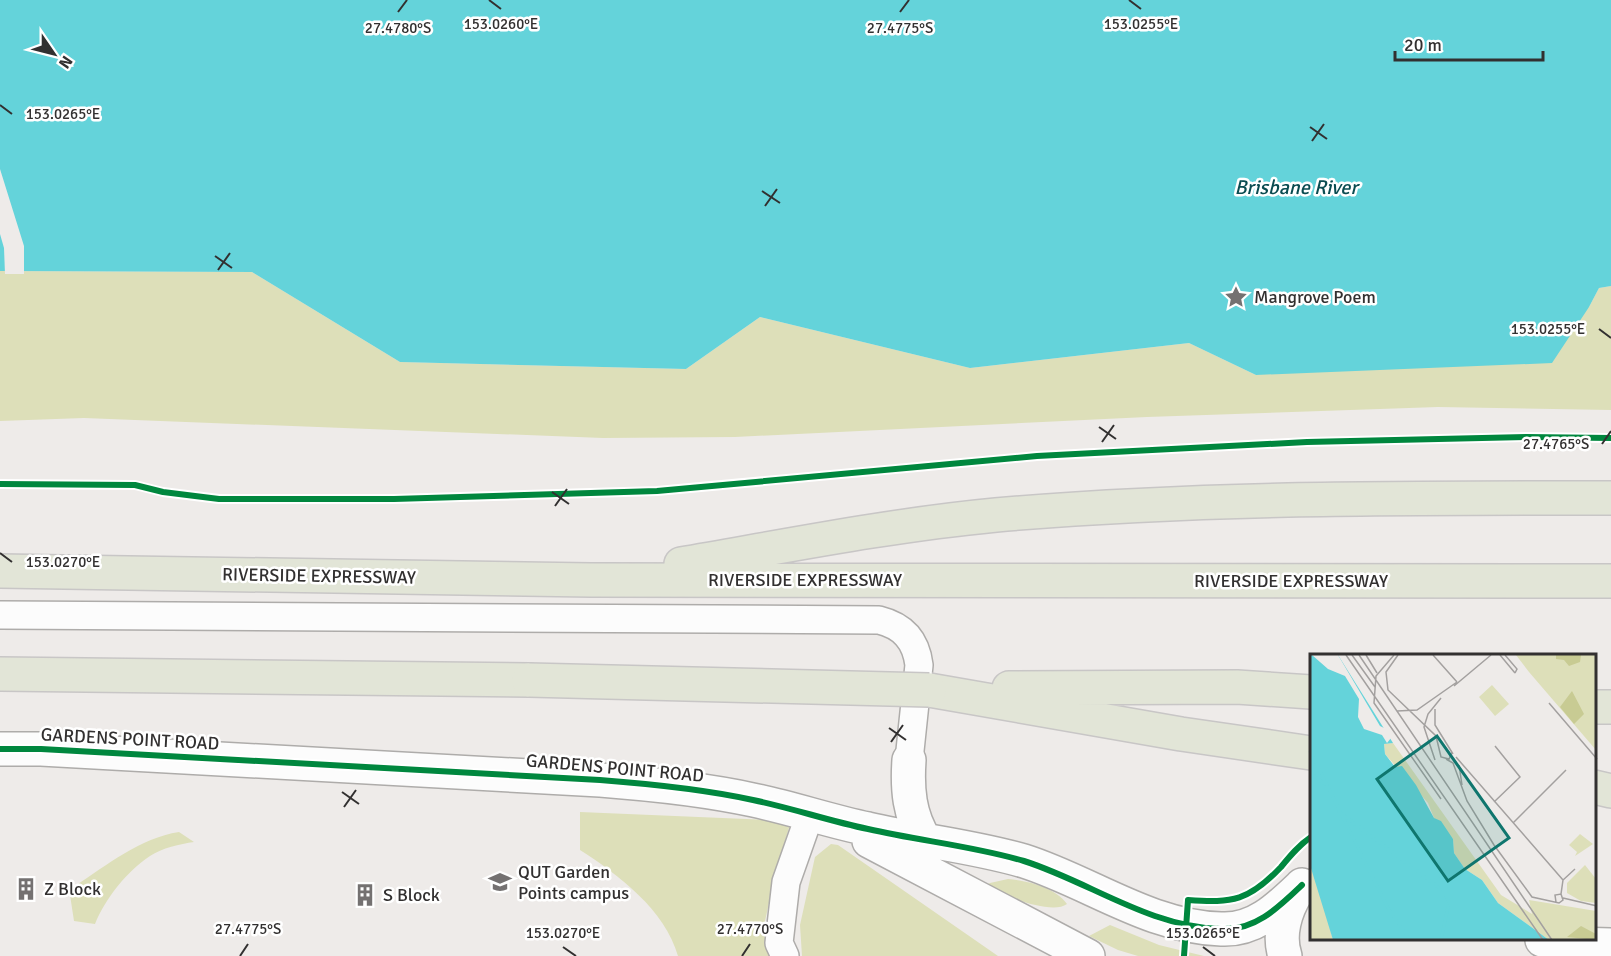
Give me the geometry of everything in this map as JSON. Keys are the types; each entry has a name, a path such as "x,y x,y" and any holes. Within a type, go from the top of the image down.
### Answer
{"highway":[{"path":"591,580 832,538 995,515 1236,502 1611,498"},
{"name":"RIVERSIDE EXPRESSWAY","path":"0,571 591,580 1611,581"},
{"path":"0,674 529,680 929,690 1214,687 1310,692"},
{"path":"929,690 1181,734 1310,753"},
{"path":"1596,787 1611,791"}],"street":[{"name":"GARDENS POINT ROAD","path":"0,749 64,750 660,784 711,791 868,830 972,848 1026,862 1146,913 1204,928 1236,928 1263,919 1276,910 1306,880"},
{"path":"909,760 909,799 916,824 925,840"},
{"name":"GARDENS POINT ROAD","path":"810,814 891,852 1088,956"},
{"name":"GARDENS POINT ROAD","path":"1285,956 1282,934 1284,921 1293,899 1306,880"},
{"path":"1555,941 1611,945"}],"lane":[{"path":"0,615 879,620 890,623 911,637 918,655 920,665 909,760"},
{"path":"785,956 779,943 786,882 810,814"}],"green space":[{"path":"0,271 252,272 400,362 686,369 760,317 970,368 1189,343 1256,375 1589,307 1599,288 1611,286 1611,410 1438,407 1147,417 735,437 603,438 84,418 0,421"},
{"path":"580,812 791,821 776,871 765,921 769,956 678,956 672,939 652,909 625,882 580,850"},
{"path":"179,832 194,842 155,853 141,862 118,886 95,924 74,921 70,895 75,886 137,846"},
{"path":"831,844 838,845 998,956 802,956 800,925 815,857"},
{"path":"1008,879 1032,883 1048,889 1056,893 1067,904 1060,907 1038,906 983,887"},
{"path":"1110,925 1159,945 1204,956 1138,956 1118,950 1089,936"}],"water":[{"name":"Brisbane River","path":"0,0 1611,0 1611,286 1599,288 1552,363 1256,375 1189,343 970,368 760,317 686,369 400,362 252,272 0,271"}],"pier":[{"path":"0,169 24,246 24,274 5,274 4,248 0,234"}],"cycle path":[{"path":"0,484 135,485 163,492 219,499 394,499 657,491 1037,456 1307,442 1526,437 1611,438"},
{"path":"0,749 41,749 600,780 696,790 753,800 853,826 985,851 1024,861 1144,912 1195,926 1221,929 1233,929 1256,922 1302,885"},
{"path":"1184,956 1188,900 1229,900 1249,893 1270,878 1310,838"}],"place":[{"name":"Mangrove Poem","path":"1236,297"},
{"name":"QUT Garden Points campus","path":"500,882"},
{"name":"Z Block","path":"26,889"},
{"name":"S Block","path":"365,895"}]}
